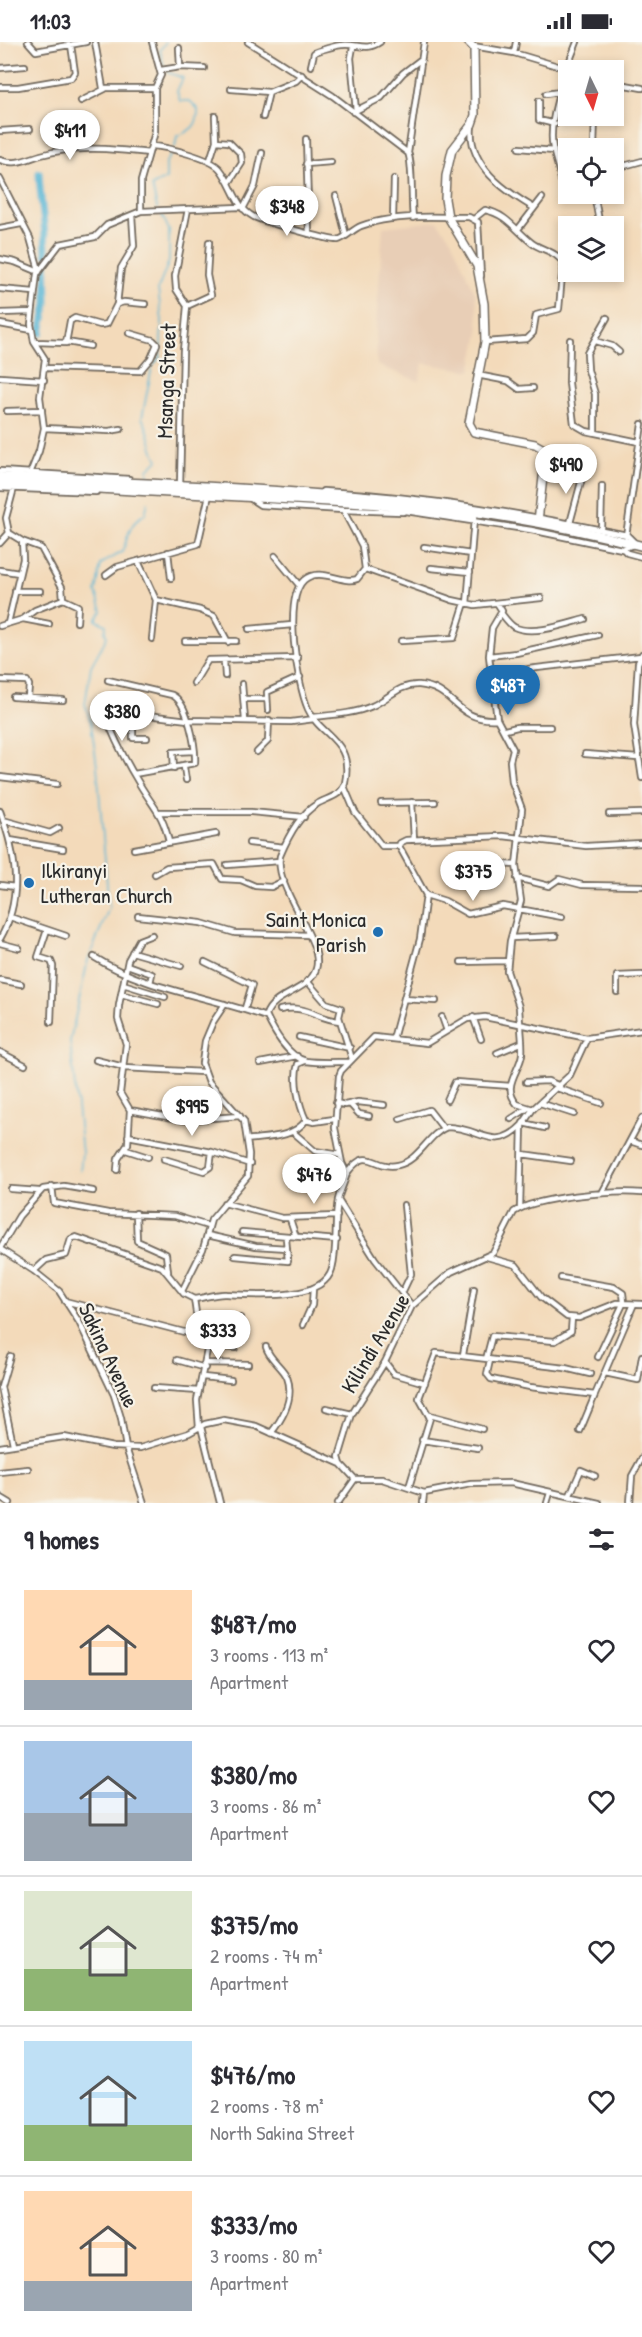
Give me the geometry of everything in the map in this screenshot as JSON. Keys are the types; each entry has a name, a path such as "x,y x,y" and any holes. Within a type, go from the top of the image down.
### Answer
{"highway":[{"path":"0,477 29,476 52,483"},
{"path":"0,483 181,484 375,499 538,516 547,526"},
{"path":"84,484 135,491 399,509 474,519 569,527 639,545"}],"street":[{"path":"28,42 34,51 86,42"},
{"path":"51,42 57,47"},
{"path":"95,42 99,74 105,89"},
{"path":"141,211 141,181 152,146 157,118 155,88 161,70 152,42"},
{"path":"248,42 302,75 408,153"},
{"path":"311,66 315,52 331,50 343,43 353,47 369,47 380,42"},
{"path":"413,218 409,190 412,163 408,153 424,42"},
{"path":"498,49 501,42"},
{"path":"514,53 516,42"},
{"path":"572,60 577,42"},
{"path":"481,279 471,252 448,217 445,199 450,157 455,144 472,123 476,112 470,44 514,53 558,67"},
{"path":"0,87 44,83 74,76 71,45"},
{"path":"353,47 351,58 355,112"},
{"path":"180,48 180,67"},
{"path":"355,112 381,98 403,73 420,60"},
{"path":"0,68 25,66"},
{"path":"161,70 180,67 204,68"},
{"path":"231,89 269,92 296,81 302,75"},
{"path":"624,84 642,87"},
{"path":"81,101 105,89 155,88"},
{"path":"263,117 269,92"},
{"path":"546,94 558,92"},
{"path":"539,100 539,120 555,124"},
{"path":"558,100 554,151 558,168"},
{"path":"210,160 216,141 215,116"},
{"path":"472,123 472,139 484,168 499,184 534,208"},
{"path":"0,131 30,129"},
{"path":"306,139 309,234"},
{"path":"216,141 229,142 241,154 241,163 229,183"},
{"path":"152,146 210,160 219,168 242,208 262,220 330,240 339,240 364,225 393,219 475,218"},
{"path":"0,160 14,164 54,152 103,148 149,153"},
{"path":"519,148 554,151"},
{"path":"242,208 255,186 262,153"},
{"path":"306,164 330,162"},
{"path":"625,165 642,162"},
{"path":"0,178 33,246 39,271"},
{"path":"393,219 394,179"},
{"path":"336,196 346,235"},
{"path":"519,228 542,198"},
{"path":"29,476 39,451 44,428 40,398 46,368 44,355 34,342 32,330 34,292 39,271 60,244 95,237 107,225 141,211 242,208"},
{"name":"Msanga Street","path":"181,484 183,351 187,306 176,289 175,276 188,209"},
{"path":"475,218 480,212 489,211 519,228 530,241 560,258 563,264 560,308 537,314 531,336 516,341 485,342"},
{"path":"67,342 72,318 105,325 117,304 121,268 135,245 132,215"},
{"path":"475,218 480,232 485,342 469,417 473,432 537,445 544,452 538,516 569,527 601,530 625,542"},
{"path":"0,228 21,224"},
{"path":"187,306 211,295 207,275 209,242"},
{"path":"0,259 39,271"},
{"path":"0,289 34,292"},
{"path":"117,304 124,302 145,304"},
{"path":"0,313 32,312"},
{"path":"595,432 595,394 587,363 588,349 607,318"},
{"path":"0,324 32,330"},
{"path":"46,368 140,371 151,358 157,344 153,340 129,333"},
{"path":"570,340 569,382 573,420 577,427 639,442"},
{"path":"595,341 612,346 619,352"},
{"path":"34,342 67,342 90,346"},
{"path":"477,375 508,381 519,389 533,388"},
{"path":"0,377 44,380"},
{"path":"7,411 42,410"},
{"path":"642,424 625,542 627,553 642,557"},
{"path":"44,428 109,432 121,429"},
{"path":"0,471 29,476 181,484"},
{"path":"569,527 584,471"},
{"path":"601,530 602,486"},
{"path":"0,488 119,494 135,491"},
{"path":"14,489 3,521 9,533 40,548 62,587 63,599"},
{"path":"106,575 117,567 198,544 209,495"},
{"path":"248,497 260,505 343,510 399,509"},
{"path":"343,510 362,546 365,569"},
{"path":"401,641 454,638 466,603 474,519 625,542"},
{"path":"0,543 9,533"},
{"path":"8,623 24,554 22,541"},
{"path":"424,547 471,554"},
{"path":"168,552 171,578"},
{"path":"275,555 299,585"},
{"path":"138,561 156,600 152,639"},
{"path":"430,568 470,572"},
{"path":"365,569 353,581 340,577 314,575 305,578 294,596 292,625 304,697 314,718 340,746 345,761 344,786 355,812 382,846 399,846"},
{"path":"365,569 466,603 497,603 541,598"},
{"path":"0,570 19,573"},
{"path":"15,591 40,591"},
{"path":"0,626 23,619 35,610 63,599 78,606 77,622"},
{"path":"156,600 210,614 216,618 228,642"},
{"path":"497,603 501,613 511,625 522,629 551,627 585,619"},
{"path":"501,613 492,628 489,656 497,719 513,748 510,760 513,787 521,804 516,865 521,895 520,909 511,938 507,971 520,1010 522,1056 513,1073 511,1086 514,1101 531,1108"},
{"path":"23,619 49,624"},
{"path":"249,629 292,625"},
{"path":"489,656 516,653 598,635"},
{"path":"186,641 236,641"},
{"path":"492,681 528,669 641,655 638,663 635,738 642,778"},
{"path":"194,683 208,660 298,658"},
{"path":"224,661 225,676"},
{"path":"268,710 266,699 270,689 300,676"},
{"path":"0,680 27,681 28,698"},
{"path":"108,680 179,698 188,720 195,763 134,774"},
{"path":"242,684 245,720"},
{"path":"169,842 160,812 134,774 112,734 105,714 107,710 188,720 291,722 370,707 397,690 417,685 441,692 461,711 471,716 482,720 497,719"},
{"path":"636,695 642,697"},
{"path":"13,697 63,700"},
{"path":"244,699 266,699"},
{"path":"133,713 133,738 147,738"},
{"path":"257,752 268,741 269,720"},
{"path":"505,730 516,727 550,727"},
{"path":"635,738 642,738"},
{"path":"174,768 173,752 194,751"},
{"path":"585,754 638,758"},
{"path":"184,766 186,780"},
{"path":"0,777 57,784"},
{"path":"266,1017 273,1005 307,981 317,967 314,944 284,881 279,861 284,847 304,817 344,786"},
{"path":"412,802 414,840"},
{"path":"381,803 435,802"},
{"path":"0,811 16,865 10,917 0,941 19,948"},
{"path":"160,812 261,812 304,817"},
{"path":"609,814 642,813"},
{"path":"3,820 50,833 59,828"},
{"path":"134,849 216,834"},
{"path":"399,846 402,841 470,836 520,837 586,846 642,843"},
{"path":"10,840 63,849"},
{"path":"249,843 284,847"},
{"path":"393,1039 420,939 426,895 399,846"},
{"path":"227,865 279,861"},
{"path":"155,874 167,867 214,864 222,879 250,882 255,886 271,886 284,881"},
{"path":"499,864 516,865"},
{"path":"517,878 549,886 558,879 582,885 642,886"},
{"path":"0,885 15,887"},
{"path":"426,895 445,901 468,914 503,906 562,917"},
{"path":"138,916 198,922 242,933 309,935"},
{"path":"10,917 66,936"},
{"path":"48,930 38,957 53,963 51,1022"},
{"path":"117,1170 118,1159 126,1150 130,1110 120,1094 126,1039 118,1019 121,994 132,952 139,940 152,935"},
{"path":"511,938 556,936"},
{"path":"132,952 181,966"},
{"path":"94,957 125,975 245,1008 266,1017 287,1047 305,1061"},
{"path":"461,962 507,961"},
{"path":"205,962 252,985 245,1008"},
{"path":"127,965 152,974 150,983"},
{"path":"617,992 617,976 642,975"},
{"path":"0,980 21,984"},
{"path":"307,981 327,1003 341,1008 340,1021 350,1048 350,1061"},
{"path":"123,984 165,997"},
{"path":"121,994 158,1004"},
{"path":"404,999 436,1001"},
{"path":"182,1291 207,1235 208,1226 224,1203 246,1181 250,1164 247,1140 240,1116 204,1072 202,1055 206,1041 213,1022 225,1004"},
{"path":"280,1010 297,1007 326,1019 340,1021"},
{"path":"442,1017 447,1031"},
{"path":"474,1017 481,1040"},
{"path":"347,1173 340,1155 334,1119 341,1071 374,1037 427,1043 474,1017 587,1038 642,1030"},
{"path":"298,1037 350,1048"},
{"path":"511,1119 540,1103 559,1087 570,1075 587,1038"},
{"path":"497,1053 522,1043"},
{"path":"0,1052 25,1065"},
{"path":"260,1063 297,1056"},
{"path":"96,1060 124,1068 204,1072"},
{"path":"306,1120 299,1101 296,1073 298,1064 305,1061 350,1061"},
{"path":"526,1082 548,1081 601,1103"},
{"path":"447,1100 455,1082 511,1086"},
{"path":"336,1102 384,1105"},
{"path":"540,1103 574,1114"},
{"path":"350,1104 359,1114 369,1116"},
{"path":"34,1271 46,1260 66,1255 71,1239 76,1237 158,1265 168,1272 182,1291 194,1299 225,1294 246,1297 271,1293 295,1294 313,1288 331,1272 337,1240 338,1200 347,1173 354,1163 361,1159 372,1159 394,1166 404,1163 443,1128 463,1129 497,1140 512,1136 523,1124 531,1108"},
{"path":"130,1110 184,1120 240,1116"},
{"path":"400,1119 429,1110 443,1128"},
{"path":"602,1193 642,1118"},
{"path":"306,1120 314,1122 334,1119"},
{"path":"247,1140 293,1132 306,1120"},
{"path":"523,1124 545,1128"},
{"path":"520,1208 523,1124"},
{"path":"293,1132 315,1151 340,1155"},
{"path":"129,1136 212,1152 250,1164"},
{"path":"630,1141 642,1146"},
{"path":"126,1150 147,1157"},
{"path":"164,1159 204,1171 210,1167 212,1152"},
{"path":"522,1154 571,1161"},
{"path":"315,1187 343,1184"},
{"path":"52,1186 54,1203 108,1213 175,1216 208,1226"},
{"path":"11,1189 39,1191 52,1186 93,1191"},
{"path":"0,1249 20,1216 39,1191"},
{"path":"487,1257 497,1248 514,1212 520,1208 551,1200 602,1193 642,1193"},
{"path":"338,1200 375,1259 412,1306"},
{"path":"224,1203 290,1219 337,1216"},
{"path":"402,1293 411,1274 404,1205"},
{"path":"136,1213 137,1241 166,1254 168,1272"},
{"path":"290,1219 296,1237"},
{"path":"242,1232 286,1238 337,1240"},
{"path":"207,1235 256,1246 287,1248"},
{"path":"235,1256 284,1261 288,1259 286,1238"},
{"name":"Sakina Avenue","path":"0,1249 34,1271 59,1292 79,1322 114,1395 126,1448 144,1503"},
{"path":"487,1257 516,1265 541,1297 563,1316 572,1318 584,1316 608,1305 624,1302 642,1304"},
{"name":"Kilindi Avenue","path":"341,1464 340,1449 352,1414 385,1362 412,1306 451,1272 487,1257"},
{"path":"561,1278 614,1287 622,1293 624,1302 598,1357"},
{"path":"303,1325 312,1305 313,1288"},
{"path":"463,1355 474,1289"},
{"path":"194,1299 196,1313 204,1329 208,1346 206,1366 199,1391 200,1427 220,1503"},
{"path":"65,1301 207,1338"},
{"path":"580,1431 634,1304"},
{"path":"204,1329 238,1329 240,1318"},
{"path":"572,1318 571,1332 555,1341 492,1336 487,1374 491,1379 530,1387 595,1395"},
{"path":"208,1346 236,1348"},
{"path":"266,1347 272,1360 286,1376 289,1394 284,1415 271,1433"},
{"path":"482,1429 430,1415 419,1398 436,1353 565,1368 590,1374"},
{"path":"10,1356 1,1387 13,1444"},
{"path":"604,1373 638,1380 642,1356"},
{"path":"177,1360 206,1366 248,1364"},
{"path":"385,1362 394,1374 425,1383"},
{"path":"203,1377 231,1380"},
{"path":"154,1388 199,1391"},
{"path":"326,1408 352,1414"},
{"path":"409,1487 430,1415"},
{"path":"0,1447 64,1437 126,1448 153,1445 213,1421 234,1421 271,1433 341,1464 355,1479 382,1479 424,1493 471,1484 511,1483 599,1503"},
{"path":"422,1440 478,1448"},
{"path":"630,1503 632,1476 642,1458"},
{"path":"0,1472 28,1469"},
{"path":"570,1495 581,1470 595,1476"},
{"path":"338,1503 355,1479"},
{"path":"423,1503 424,1493"},
{"path":"547,1503 550,1493"},
{"path":"0,1497 10,1503"}],"shaded area":[{"path":"437,221 451,239 476,295 479,333 471,371 423,363 419,381 377,365 376,327 383,227"}],"waterway":[{"path":"164,66 160,50 166,42"},
{"path":"167,72 183,78 177,91 180,101 190,101 198,109 196,123 187,132 177,136 175,147"},
{"path":"157,208 152,186 166,179 166,162 171,154"},
{"path":"39,173 46,254"},
{"path":"148,478 148,469 158,460 142,418 152,367 160,357 162,321 158,289 169,261 169,230 161,213"},
{"path":"41,333 47,304 46,264"},
{"path":"80,1171 82,1153 70,1041 88,960 109,908 97,766 91,723 85,704 91,666 107,637 106,625 96,620 102,611 96,592 101,564 123,551 130,529 145,514 148,502"}],"place":[{"name":"Ilkiranyi Lutheran Church","path":"29,883"},
{"name":"Saint Monica Parish","path":"378,932"}]}
